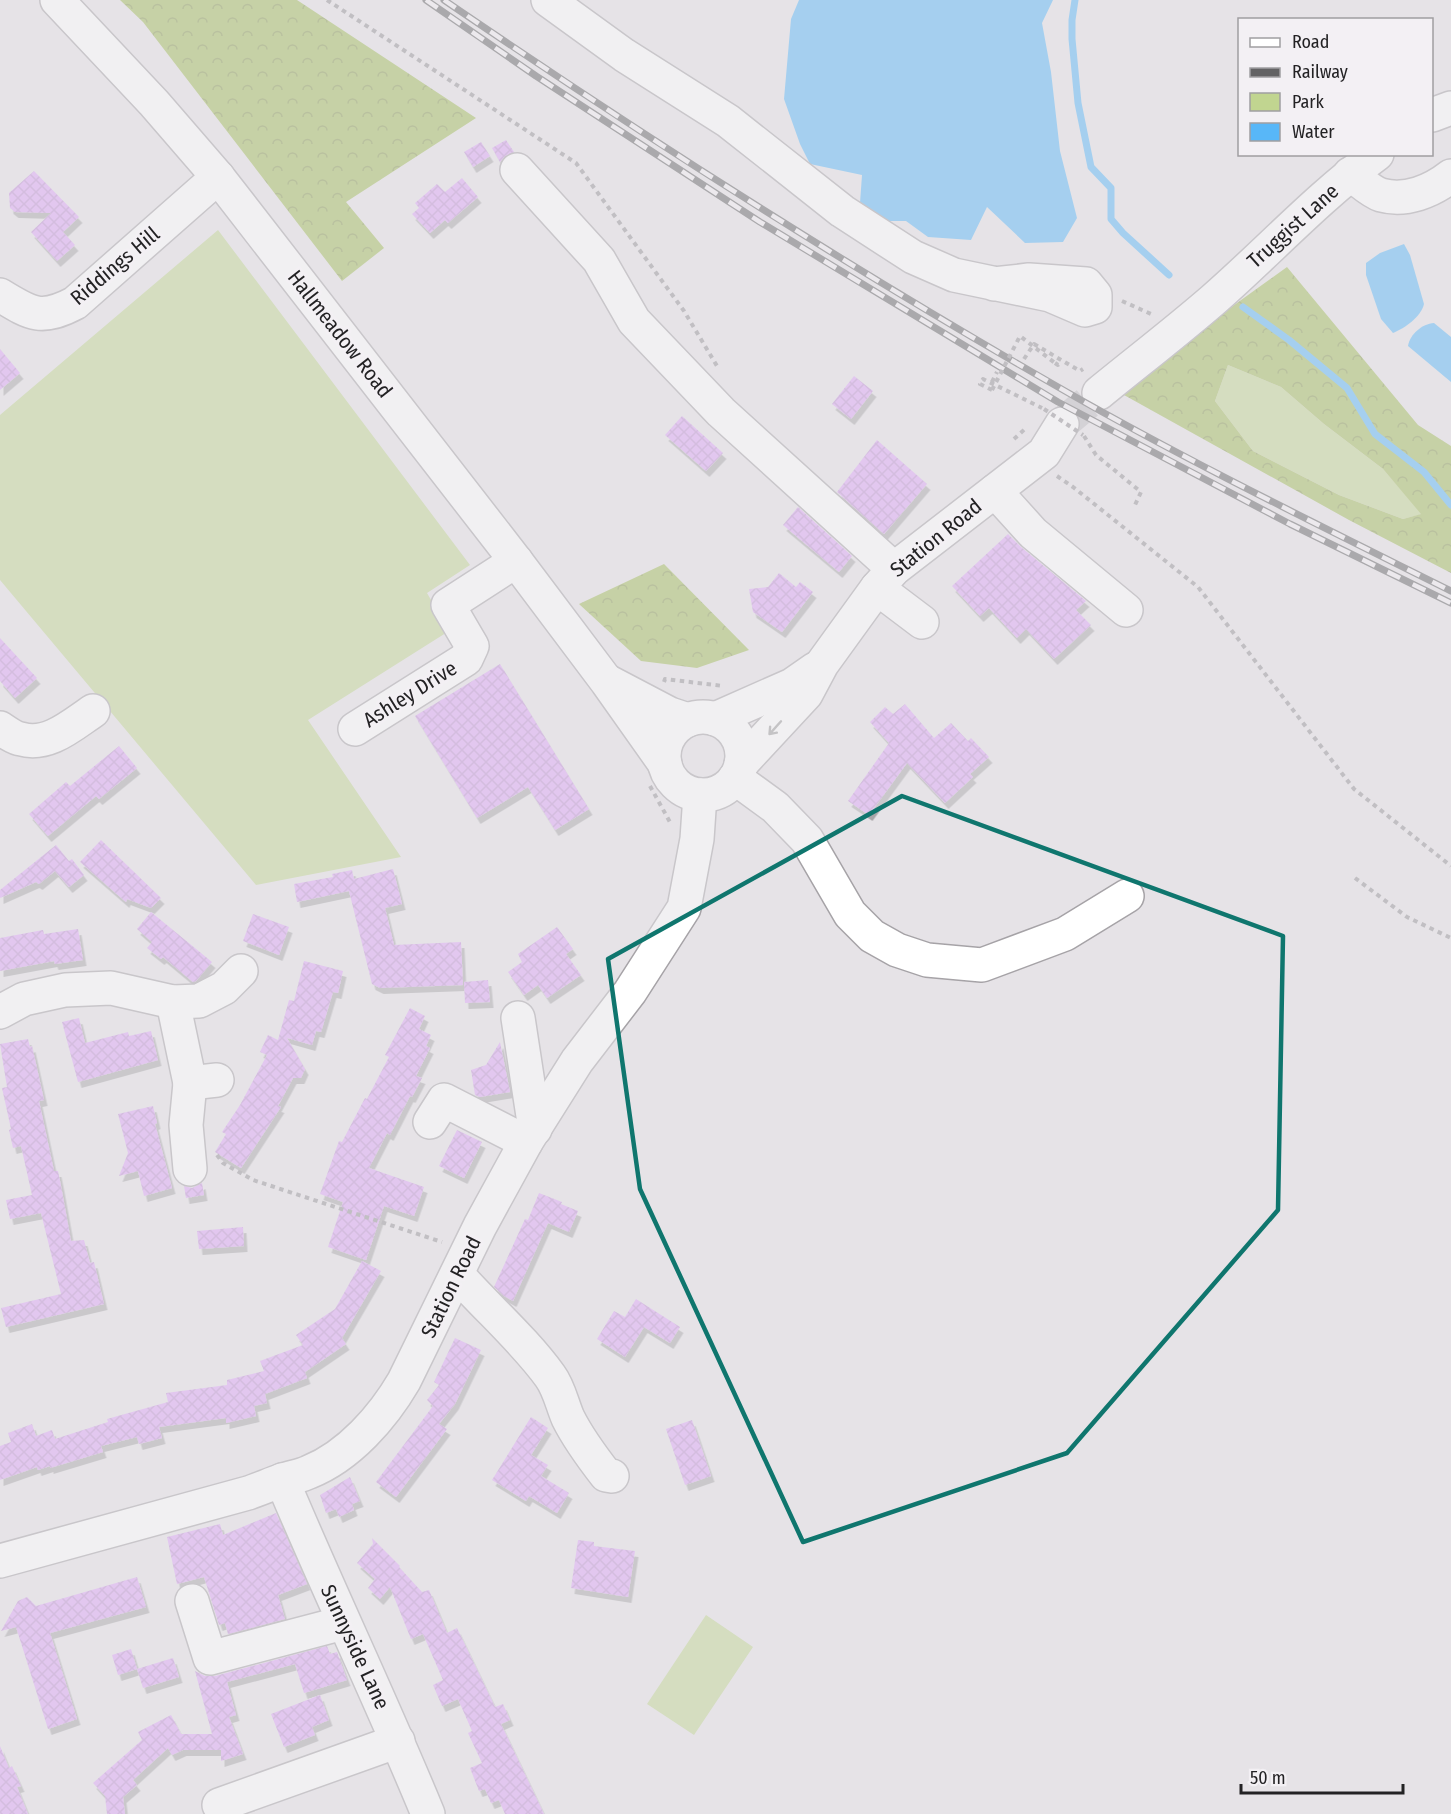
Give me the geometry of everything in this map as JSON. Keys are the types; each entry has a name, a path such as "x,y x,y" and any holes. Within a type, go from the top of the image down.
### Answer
{"street":[{"name":"Hallmeadow Road","path":"57,0 154,103 218,177 516,561 665,764"},
{"path":"548,0 624,55 728,121 842,211 913,257 954,275 994,284"},
{"path":"1433,114 1451,108"},
{"name":"Truggist Lane","path":"1094,379 1212,300 1312,207 1374,156"},
{"path":"517,171 599,260 634,321 886,579 922,622"},
{"path":"1350,174 1380,195 1410,197 1440,185 1451,176"},
{"name":"Riddings Hill","path":"0,295 18,306 39,314 55,314 75,303 218,177"},
{"name":"Station Road","path":"0,1561 248,1493 309,1472 329,1462 373,1426 404,1381 531,1135 577,1061 630,992 684,908 697,839 700,795 722,790 806,694 822,664 886,579 1044,453 1053,417"},
{"path":"994,491 1034,532 1126,610"},
{"name":"Ashley Drive","path":"355,729 466,659 472,646 448,604 516,561"},
{"name":"Station Road","path":"665,764 664,752 667,742 679,725 701,720 792,686 822,664"},
{"name":"Hallmeadow Road","path":"607,682 670,714 701,720"},
{"path":"0,728 20,739 42,740 65,730 93,711"},
{"path":"701,720 732,730 742,752 738,771 807,840 850,914 872,936 897,950 927,960 982,965 1065,934 1127,896"},
{"path":"665,764 670,777 679,786 690,793 700,795"},
{"path":"0,1012 24,999 65,990 111,988 173,1002 199,1001 224,988 241,971"},
{"path":"173,1002 204,1081 186,1125 201,1159"},
{"path":"442,1103 531,1135 518,1018"},
{"path":"463,1263 486,1307 530,1351 552,1378 569,1419 594,1460 606,1475 612,1476"},
{"name":"Sunnyside Lane","path":"282,1480 428,1814"},
{"path":"192,1601 210,1658 343,1623"},
{"path":"219,1805 398,1741"}],"path":[{"path":"1142,321 1151,314"},
{"path":"1062,362 1058,365 1020,336 992,390 980,384 983,378 992,382 1053,417 1083,435 1096,455 1141,492 1134,505"},
{"path":"1024,359 1034,344 1094,379"},
{"path":"992,382 997,372"},
{"path":"1049,471 1073,487 1198,587 1354,789 1451,866"},
{"path":"1356,878 1407,917 1451,938"},
{"path":"201,1159 223,1163 253,1180 463,1263"}],"highlighted area":[{"path":"902,796 1283,936 1278,1210 1067,1453 803,1542 640,1189 608,959"}],"green space":[{"path":"120,0 297,0 476,118 346,202 384,248 342,281 143,22"},
{"path":"218,230 470,565 427,593 449,631 308,720 401,857 256,885 0,580 0,415"},
{"path":"1287,267 1418,425 1451,446 1451,573 1349,520 1124,395 1205,326","holes":["1228,365 1281,387 1324,424 1383,469 1421,514 1403,519 1339,495 1253,451 1215,401"]},
{"path":"1228,365 1281,387 1324,424 1383,469 1422,514 1403,519 1339,495 1253,451 1215,401"},
{"path":"664,564 749,650 697,668 641,661 579,604"},
{"path":"706,1615 753,1647 694,1735 647,1704"}],"water":[{"path":"799,0 1053,0 1042,23 1051,72 1060,151 1077,218 1063,242 1025,243 987,207 971,240 928,237 906,221 875,221 860,203 862,175 810,164 800,144 784,99 791,19"},
{"path":"1404,244 1410,255 1424,304 1412,322 1393,333 1381,319 1366,275 1366,263 1380,253"},
{"path":"1434,323 1451,337 1451,382 1408,346 1417,330"}],"building":[{"path":"506,140 514,152 505,156 500,162 492,148"},
{"path":"481,142 490,156 473,167 464,152"},
{"path":"34,171 79,217 63,232 75,245 57,261 31,232 51,213 15,212 10,208 9,193"},
{"path":"462,178 478,197 448,223 445,220 430,233 412,214 419,208 415,203 437,184 445,192"},
{"path":"0,349 20,373 0,390"},
{"path":"854,376 873,391 851,419 832,404"},
{"path":"682,416 723,453 706,471 665,435"},
{"path":"877,440 927,484 884,534 837,492"},
{"path":"798,507 852,556 839,572 783,525"},
{"path":"1008,534 1086,601 1076,610 1091,625 1054,659 1026,629 1017,638 989,608 980,616 952,586"},
{"path":"779,573 796,587 800,582 813,592 782,632 753,612 749,589 768,587"},
{"path":"0,638 37,678 15,698 0,681"},
{"path":"500,664 589,809 555,830 528,787 477,818 415,716"},
{"path":"905,704 934,738 951,723 968,741 971,738 989,757 970,774 973,777 945,803 907,763 869,815 848,801 889,743 870,722 885,707 893,714"},
{"path":"119,746 137,768 99,799 96,796 48,836 29,814 66,782 70,786"},
{"path":"101,840 161,898 151,908 127,899 126,902 80,862"},
{"path":"56,845 69,861 72,859 84,875 69,887 55,871 39,884 36,882 0,898 0,890"},
{"path":"393,869 402,904 385,908 394,945 461,942 463,985 380,988 372,984 349,891 297,902 294,884 333,877 332,874 352,870 354,879"},
{"path":"151,912 212,962 196,981 193,982 163,957 161,959 147,948 152,942 137,929"},
{"path":"253,914 289,927 279,955 243,941"},
{"path":"557,927 573,949 566,954 581,975 547,998 538,985 524,995 508,972 522,962 518,954"},
{"path":"78,929 83,960 55,964 54,961 0,971 0,938 43,930 44,934"},
{"path":"304,961 343,971 338,993 333,992 321,1032 316,1031 312,1045 287,1038 305,1069 301,1078 293,1078 278,1106 281,1107 241,1168 215,1152 226,1134 222,1132 240,1105 267,1055 260,1052 268,1035 278,1040 289,1000 294,1001"},
{"path":"488,980 490,1002 465,1003 464,982"},
{"path":"410,1008 425,1016 419,1029 431,1035 426,1046 430,1048 416,1076 422,1078 390,1135 387,1133 369,1168 424,1187 414,1216 384,1206 366,1260 328,1247 343,1202 320,1194 339,1141 342,1142 365,1098 367,1099 389,1057 385,1055"},
{"path":"79,1018 85,1043 128,1032 129,1036 151,1031 158,1060 78,1082 62,1022"},
{"path":"28,1039 30,1047 32,1046 44,1100 39,1101 54,1171 58,1171 71,1241 84,1240 90,1263 94,1262 104,1304 6,1327 1,1308 61,1294 41,1213 10,1219 6,1200 32,1195 21,1146 13,1148 9,1130 11,1129 2,1088 7,1087 0,1044"},
{"path":"500,1042 510,1092 480,1097 475,1095 471,1070 486,1065"},
{"path":"153,1106 157,1123 155,1124 172,1188 144,1196 138,1171 119,1176 128,1153 118,1114"},
{"path":"457,1130 482,1142 464,1178 439,1166"},
{"path":"202,1183 204,1195 186,1198 184,1186 192,1188"},
{"path":"539,1193 578,1211 569,1232 548,1223 513,1301 494,1287"},
{"path":"243,1227 244,1246 199,1249 197,1231"},
{"path":"362,1261 381,1271 342,1338 346,1344 305,1372 307,1378 265,1394 267,1403 254,1406 256,1416 226,1423 226,1418 159,1427 162,1438 139,1444 137,1437 101,1446 103,1452 50,1468 50,1466 38,1470 37,1467 0,1480 0,1446 11,1442 8,1433 32,1424 36,1436 52,1430 55,1439 108,1422 107,1419 168,1402 166,1393 227,1385 227,1380 264,1371 260,1361 303,1345 296,1335 335,1309"},
{"path":"636,1299 680,1327 670,1343 644,1327 625,1357 597,1339 614,1311 625,1317"},
{"path":"455,1338 481,1350 455,1404 439,1424 447,1429 396,1497 376,1482 433,1406 427,1400 439,1385 434,1382"},
{"path":"531,1417 548,1428 531,1455 548,1465 541,1476 569,1493 557,1513 529,1496 526,1501 492,1480"},
{"path":"692,1420 711,1476 685,1485 666,1429"},
{"path":"350,1477 360,1501 352,1504 354,1510 339,1517 336,1509 326,1513 320,1495"},
{"path":"276,1513 307,1584 278,1595 285,1619 228,1634 225,1623 219,1625 204,1577 177,1584 167,1537 220,1524 223,1535"},
{"path":"372,1538 422,1592 429,1590 447,1633 457,1628 495,1707 503,1704 510,1720 501,1724 544,1814 505,1814 499,1800 491,1803 485,1789 479,1791 470,1768 482,1763 468,1733 472,1731 458,1699 442,1706 433,1685 443,1680 423,1634 411,1639 390,1587 380,1599 368,1588 375,1579 357,1563 373,1544"},
{"path":"578,1540 594,1542 594,1546 635,1551 628,1597 571,1588"},
{"path":"137,1577 146,1607 50,1633 77,1719 48,1729 16,1627 1,1631 18,1601 27,1597 36,1606"},
{"path":"327,1646 330,1654 337,1652 347,1680 304,1693 295,1664 227,1682 236,1715 229,1717 243,1754 221,1761 221,1750 183,1750 172,1755 168,1748 133,1780 137,1785 123,1797 125,1814 107,1814 105,1796 93,1783 142,1740 138,1732 171,1715 181,1734 212,1734 195,1671 205,1676 215,1676"},
{"path":"131,1649 137,1669 118,1675 112,1655"},
{"path":"173,1658 179,1677 143,1688 137,1669"},
{"path":"320,1695 329,1720 312,1727 315,1735 284,1747 271,1714"},
{"path":"0,1746 9,1768 12,1766 21,1786 17,1787 28,1814 0,1814"}],"waterway":[{"path":"1075,0 1072,39 1078,103 1091,167 1111,188 1111,219 1169,275"},
{"path":"1243,307 1289,340 1347,388 1375,434 1424,472 1451,505"}],"tunnel":[{"path":"1062,424 1099,393"}],"railway":[{"path":"426,0 536,76 760,222 1058,402 1290,524 1451,603"},
{"path":"444,0 751,202 986,345 1065,391 1256,494 1451,591"}]}
